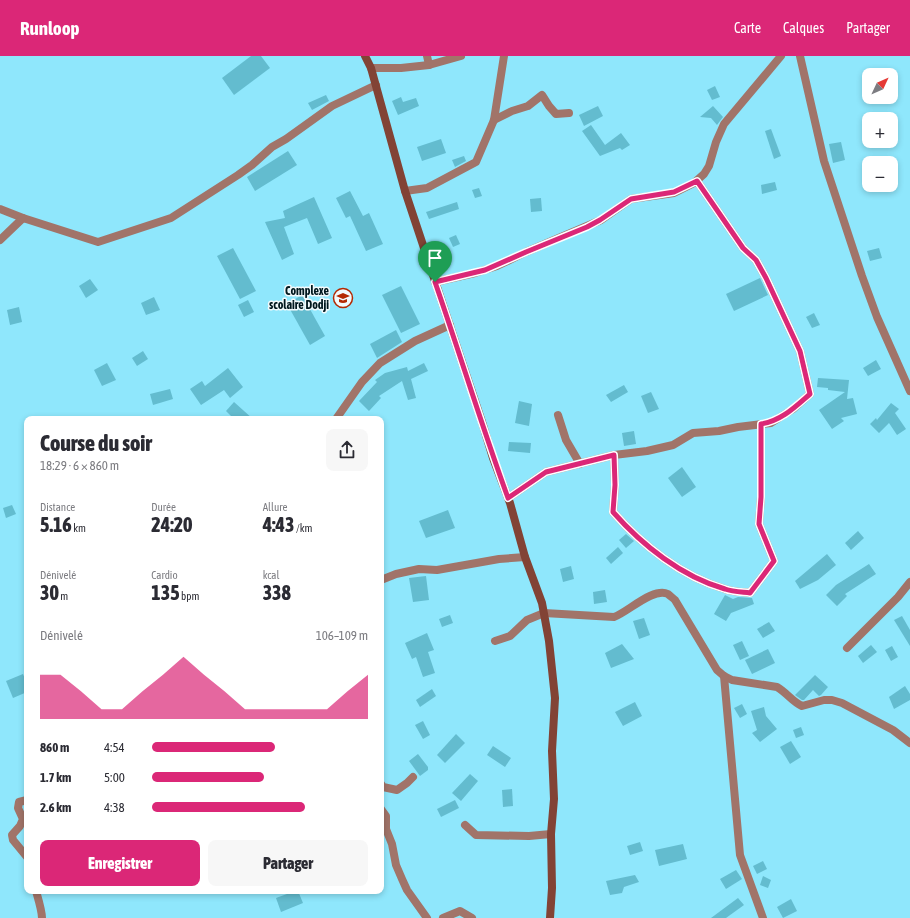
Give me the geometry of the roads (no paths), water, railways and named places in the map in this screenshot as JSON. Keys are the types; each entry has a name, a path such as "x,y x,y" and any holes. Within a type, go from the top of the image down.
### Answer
{"main road":[{"path":"365,56 371,68 405,191 493,458 508,498 525,557 542,603 549,641 555,698 552,751 554,799 551,834 552,888 550,918"}],"street":[{"path":"427,56 429,65"},
{"path":"371,68 401,68 429,65 461,56"},
{"path":"405,191 427,188 476,162 494,120 504,56"},
{"path":"435,282 491,268 587,227 631,199 674,192 697,181 709,166 716,142 724,124 781,56"},
{"path":"800,56 814,124 829,177 877,317 910,391"},
{"path":"0,209 98,242 171,218 238,175 272,147 286,139 332,106 376,85"},
{"path":"494,120 512,111 528,106 542,95 556,114 569,114"},
{"path":"508,498 546,472 614,455 647,451 673,445 693,434 771,423 793,409 810,394 800,351 773,292 756,260 743,248 697,181"},
{"path":"0,240 24,218"},
{"path":"338,416 362,382 380,363 415,341 450,325"},
{"path":"558,415 566,440 580,464"},
{"path":"614,455 615,485 613,512 630,531 689,575 726,590 750,593 774,561 759,524 761,497 761,424"},
{"path":"384,579 396,574 419,569 437,570 499,558 525,557"},
{"path":"847,648 898,597 910,582"},
{"path":"495,641 510,636 527,620 544,613 614,617 658,593 667,594 675,600 717,670 724,676 732,680 777,687 784,691 796,703 802,706 824,700 832,700 842,703 893,730 910,743"},
{"path":"724,676 740,855 763,918"},
{"path":"384,788 397,790 413,777"},
{"path":"24,801 19,802 18,808 23,819 20,826 12,835 13,840 24,853"},
{"path":"384,813 386,816 386,830 392,844 396,865 407,890 427,918"},
{"path":"466,825 476,835 530,836 551,834"},
{"path":"37,894 42,912 42,918"},
{"path":"443,918 460,912 472,918"}],"place":[{"name":"Complexe scolaire Dodji","path":"343,298"}]}
